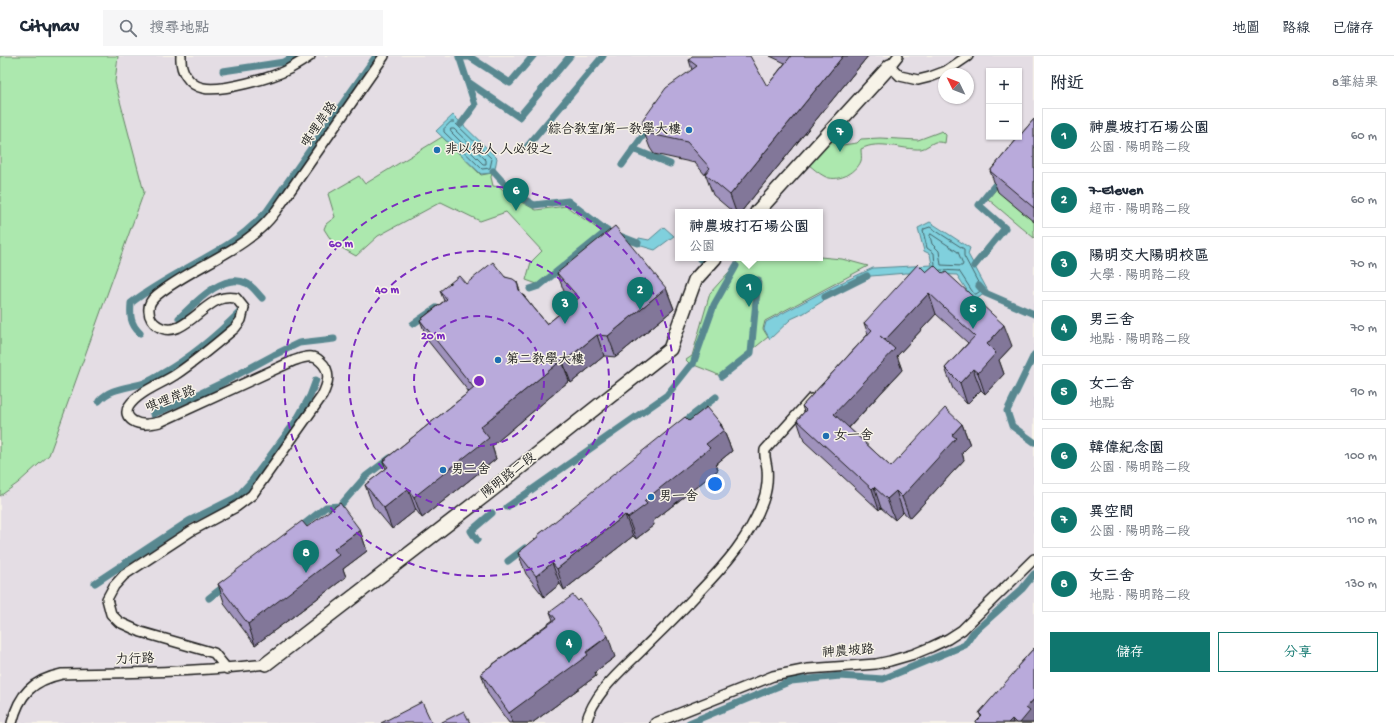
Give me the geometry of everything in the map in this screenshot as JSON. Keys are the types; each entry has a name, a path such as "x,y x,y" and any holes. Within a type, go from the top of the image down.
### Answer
{"street":[{"path":"760,209 894,61"},
{"name":"陽明路二段","path":"266,664 488,493 670,349 695,280 712,261"}],"lane":[{"path":"181,56 182,68 188,80 198,87 210,89 232,86 271,76 289,69 310,56"},
{"name":"唭哩岸路","path":"227,669 214,653 141,632 119,622 111,614 108,599 114,586 124,575 191,531 236,507 252,495 322,396 327,382 327,370 319,360 313,357 307,357 294,361 160,422 141,424 136,423 127,415 130,404 138,397 175,375 235,328 241,320 244,308 236,298 224,298 203,309 184,326 172,329 162,328 155,324 150,318 149,308 153,299 166,288 186,275 242,244 262,228 276,211 384,56"},
{"path":"894,61 900,76 918,80 946,71 968,56"},
{"path":"586,723 595,703 611,681 671,622 724,566 737,550 748,533 763,501 768,482 767,466 764,454 765,450 818,392"},
{"name":"神農坡路","path":"656,723 779,674 820,667 883,663 922,651 948,639 962,630 1034,559"},
{"name":"力行路","path":"12,723 23,695 43,679 62,674 138,673 227,669 266,664"}],"shaded area":[{"path":"118,56 1034,56 1034,723 0,723 0,496 18,483 144,193 115,82"}],"green space":[{"path":"0,56 118,56 115,82 144,192 49,455 18,483 0,496"},
{"path":"942,131 946,135 945,143 935,142 921,149 876,145 861,149 861,160 858,166 855,170 840,178 829,178 824,176 809,165 834,135 842,141 842,145 857,143 861,139 880,138 918,140"},
{"path":"442,137 481,175 492,173 491,177 493,186 500,187 510,196 536,210 566,206 602,232 537,284 526,280 531,262 542,251 506,212 480,221 441,202 378,236 356,256 333,243 324,229 326,224 335,217 328,194 359,176 365,184"},
{"path":"1034,145 1034,238 988,199"},
{"path":"823,257 842,259 868,266 765,321 763,329 768,337 720,376 689,363 686,360 692,356 710,293 737,263 735,261 823,261"}],"water":[{"path":"453,115 497,158 495,169 492,173 481,174 436,131"},
{"path":"930,222 970,248 968,254 988,291 974,301 957,275 906,273 871,276 848,282 836,290 831,296 804,313 791,319 770,339 764,329 766,322 834,286 873,268 932,265 930,254 924,251 918,228"},
{"path":"664,227 674,236 655,250 638,245 639,238 649,240"}],"building":[{"name":"綜合教室/第一教學大樓","path":"692,56 750,56 767,86 791,56 843,56 730,195 705,174 710,168 687,142 646,133 642,127 643,120 666,88 697,66 689,60"},
{"path":"1034,119 1034,208 990,171 1016,140 1022,140 1022,133"},
{"path":"615,226 666,288 608,336 597,335 563,362 562,360 480,427 489,438 414,497 408,489 384,508 365,485 388,467 383,461 474,388 420,320 447,299 440,291 459,276 466,284 493,262 505,277 513,279 517,282 519,290 547,324 579,298 557,273"},
{"path":"918,264 926,272 934,265 943,274 946,272 1004,325 987,344 996,353 978,373 973,369 960,383 945,368 975,336 929,293 885,340 880,336 895,349 834,414 891,467 945,408 962,424 952,435 956,438 902,497 896,491 887,499 874,487 872,489 797,420 806,410 802,406 872,330 864,323"},
{"path":"707,407 724,430 706,444 710,448 644,501 647,504 628,518 625,515 557,569 552,563 536,576 518,553 539,536 538,535 685,417 689,421"},
{"path":"340,503 360,530 334,549 339,555 248,624 218,584 302,521 307,527"},
{"path":"573,595 578,601 580,599 608,636 586,652 588,655 509,713 481,673 556,619 550,612"},
{"path":"1034,648 1034,699 1026,708 1030,711 1020,723 1016,723 1012,719 1008,723 976,723 982,716 979,713"},
{"path":"422,702 432,723 381,723"},
{"path":"464,711 470,723 440,723"}],"waterway":[{"path":"223,71 284,62 295,56"},
{"path":"140,333 132,323 131,303 154,287 233,241 258,221 267,211 376,56"},
{"path":"459,56 475,105 461,124"},
{"path":"459,57 470,57 510,83 533,56"},
{"path":"468,82 519,117 570,56"},
{"path":"526,148 603,56"},
{"path":"622,165 650,126"},
{"path":"633,149 670,164"},
{"path":"493,171 512,192 534,205 568,201 607,231 638,243"},
{"path":"974,266 1005,228 979,205 1000,179"},
{"path":"530,289 539,286 607,231"},
{"path":"693,364 714,305 736,266"},
{"path":"825,297 867,276"},
{"path":"722,376 751,353 758,280"},
{"path":"179,318 210,291 228,282 237,281 246,283 262,298"},
{"path":"979,286 985,293 1034,314"},
{"path":"413,324 436,308"},
{"path":"99,401 108,393 146,382 174,367 204,345 240,312"},
{"path":"153,414 222,383 299,343 334,339"},
{"path":"1034,355 1007,411 1012,426 1034,442"},
{"path":"507,507 667,395 690,366"},
{"path":"95,583 189,521 237,497 250,483 296,421 310,396 316,380"},
{"path":"680,425 716,397"},
{"path":"298,529 326,507 340,506 366,476 390,458"},
{"path":"477,540 471,531 492,513"},
{"path":"508,561 525,548"},
{"path":"689,723 791,681 840,676 883,679 965,645 973,633 1022,589 1034,574"},
{"path":"209,598 227,584"}],"place":[{"name":"綜合教室/第一教學大樓","path":"689,130"},
{"name":"非以役人 人必役之","path":"437,150"},
{"name":"異空間","path":"840,152"},
{"name":"韓偉紀念園","path":"516,211"},
{"name":"神農坡打石場公園","path":"749,307"},
{"name":"7-Eleven","path":"640,310"},
{"name":"陽明交大陽明校區","path":"565,324"},
{"name":"女二舍","path":"973,329"},
{"name":"第二教學大樓","path":"498,360"},
{"name":"女一舍","path":"826,436"},
{"name":"男二舍","path":"443,470"},
{"name":"男一舍","path":"651,497"},
{"name":"女三舍","path":"306,573"},
{"name":"男三舍","path":"569,663"}]}
